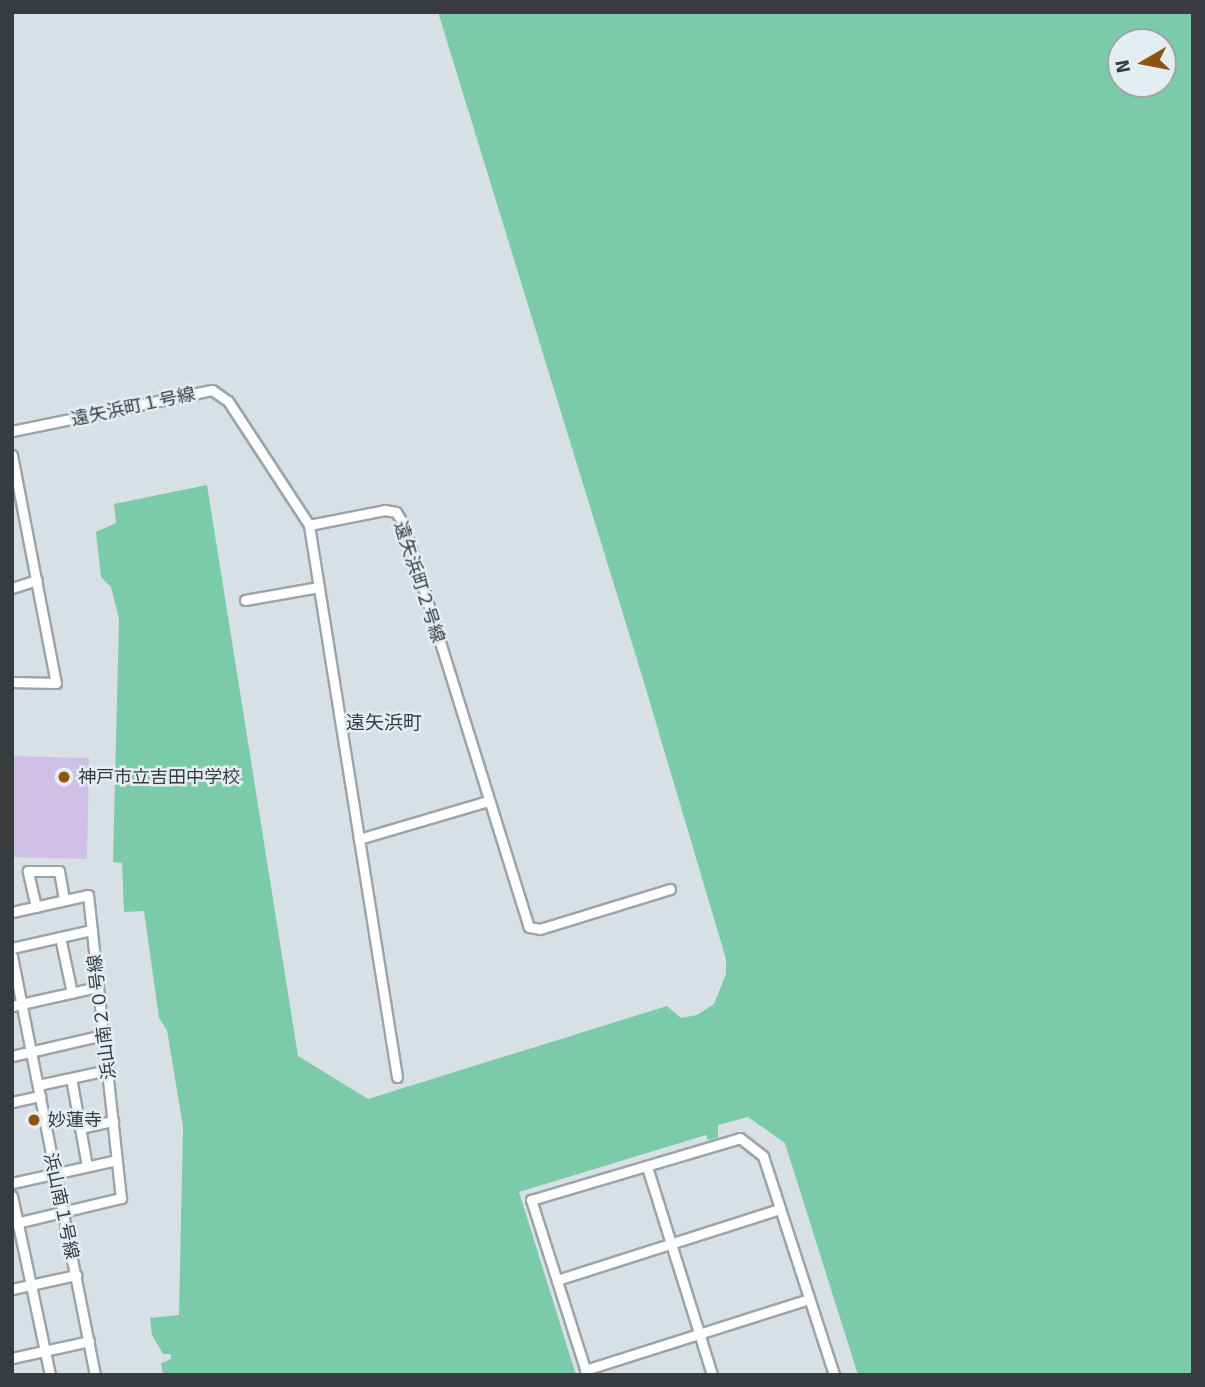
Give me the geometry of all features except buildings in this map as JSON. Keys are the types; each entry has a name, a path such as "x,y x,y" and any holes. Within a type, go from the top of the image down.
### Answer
{"street":[{"name":"遠矢浜町１号線","path":"12,431 212,390 228,401 309,525"},
{"path":"12,455 56,683 12,682"},
{"name":"遠矢浜町２号線","path":"309,525 396,512 524,919 533,931 670,889"},
{"path":"309,525 397,1077"},
{"path":"12,588 37,579"},
{"path":"244,600 319,587"},
{"path":"359,839 488,802"},
{"path":"36,907 28,871 59,871 64,900"},
{"name":"浜山南２０号線","path":"12,912 88,895 121,1198 62,1211"},
{"path":"12,948 92,930"},
{"path":"60,937 72,993"},
{"name":"浜山南１号線","path":"12,956 17,1005 32,1051 53,1173 96,1375"},
{"path":"17,1005 98,987"},
{"path":"12,1056 103,1035"},
{"path":"38,1085 108,1070"},
{"path":"71,1078 87,1166"},
{"path":"12,1102 40,1096"},
{"path":"80,1128 113,1121"},
{"path":"809,1299 586,1372 531,1200 740,1138 764,1156 834,1375"},
{"path":"12,1182 117,1160"},
{"path":"647,1167 712,1375"},
{"path":"12,1196 15,1223 50,1375"},
{"path":"557,1280 780,1209"},
{"path":"15,1223 62,1211"},
{"path":"12,1289 76,1275"},
{"path":"12,1358 89,1341"}],"shaded area":[{"path":"438,12 1193,12 1193,1375 858,1375 785,1143 748,1117 718,1125 718,1138 708,1140 706,1135 519,1192 576,1375 163,1375 161,1363 171,1359 171,1354 163,1354 152,1335 150,1318 179,1315 183,1127 167,1030 159,1018 144,911 124,912 122,863 113,862 119,619 111,587 101,577 96,532 116,523 114,504 207,485 298,1056 368,1099 667,1006 681,1018 697,1015 714,1004 726,974 726,959"},
{"path":"12,756 89,758 87,859 12,857"}],"place":[{"name":"神戸市立吉田中学校","path":"64,777"},
{"name":"妙蓮寺","path":"34,1120"}],"district":[{"name":"遠矢浜町","path":"384,724"}]}
